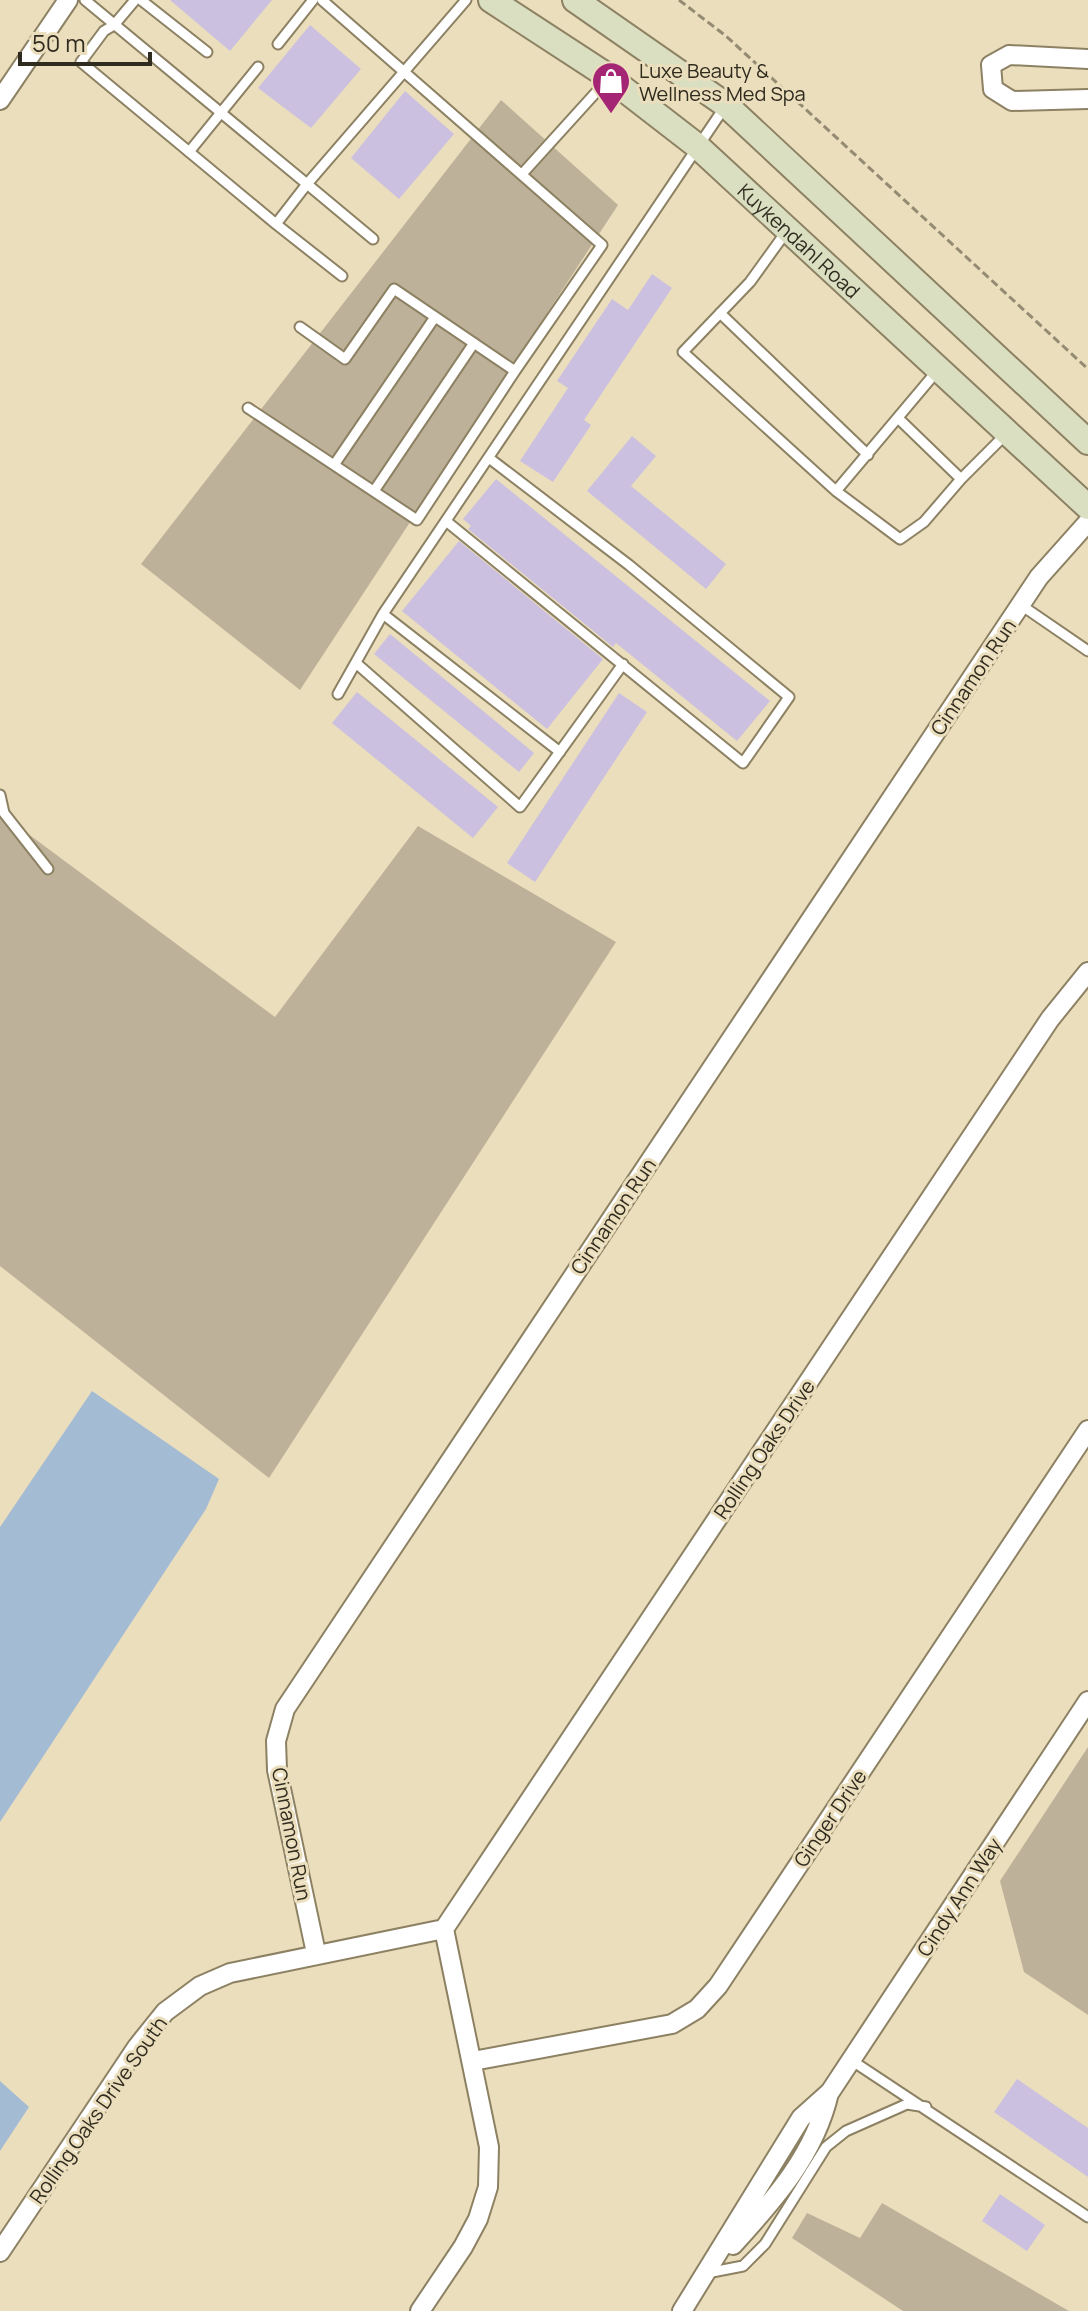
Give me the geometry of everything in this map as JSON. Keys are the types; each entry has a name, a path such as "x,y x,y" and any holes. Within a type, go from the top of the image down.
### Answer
{"main road":[{"name":"Kuykendahl Road","path":"491,0 609,78 696,145 1088,507"},
{"path":"575,0 726,105 1088,442"}],"street":[{"path":"0,100 68,0"},
{"path":"1088,59 1009,55 991,65 993,89 1012,101 1088,99"},
{"name":"Cinnamon Run","path":"316,1953 277,1770 276,1741 285,1709 1021,605 1059,551 1088,522"},
{"name":"Rolling Oaks Drive","path":"444,1929 1042,1032 1088,972"},
{"name":"Ginger Drive","path":"473,2061 672,2024 697,2009 718,1986 1088,1430"},
{"name":"Cindy Ann Way","path":"682,2311 801,2118 830,2092 1088,1701"},
{"path":"420,2311 463,2247 478,2219 488,2187 489,2147 444,1929"},
{"name":"Rolling Oaks Drive South","path":"0,2252 137,2047 165,2012 200,1986 230,1973 444,1929"},
{"name":"Cindy Ann Way","path":"707,2273 780,2191 821,2128 830,2092"}],"lane":[{"path":"85,0 373,239"},
{"path":"207,52 138,0 104,31 81,62 342,276"},
{"path":"278,44 313,0"},
{"path":"248,408 417,520 602,245 322,0"},
{"path":"276,224 466,0"},
{"path":"189,152 258,67"},
{"path":"522,174 609,78"},
{"path":"338,694 383,614 653,215 696,145 726,105"},
{"path":"788,229 750,282 683,352 836,491 900,539 924,522 1007,432"},
{"path":"300,327 345,359 394,289 515,371"},
{"path":"720,313 868,455"},
{"path":"334,465 435,317"},
{"path":"374,491 474,343"},
{"path":"836,491 939,369"},
{"path":"899,419 961,479"},
{"path":"446,521 743,763 789,697 629,565 489,458"},
{"path":"1021,605 1088,651"},
{"path":"383,614 560,752"},
{"path":"356,663 520,807 623,664"},
{"path":"0,795 4,813 48,869"},
{"path":"851,2060 1088,2217"},
{"path":"707,2273 743,2266 765,2244 826,2147 846,2131 907,2104 926,2107"},
{"path":"762,2180 780,2191"}],"path":[{"path":"679,0 726,36 1088,369"}],"shaded area":[{"path":"501,100 618,205 300,690 141,564"},
{"path":"0,813 275,1017 418,826 616,942 269,1478 0,1266"},
{"path":"1088,1747 1088,2015 1024,1972 1000,1881"},
{"path":"882,2203 1069,2311 903,2311 792,2238 807,2213 860,2238"}],"water":[{"path":"92,1391 219,1479 206,1509 0,1822 0,1527"},
{"path":"0,2081 29,2107 0,2151"}],"building":[{"path":"170,0 272,0 230,51"},
{"path":"310,25 361,69 311,128 258,88"},
{"path":"405,91 454,134 399,199 351,158"},
{"path":"652,274 672,288 584,420 591,425 553,482 520,461 568,388 557,381 612,299 628,310"},
{"path":"632,436 656,456 631,486 726,564 706,589 587,491"},
{"path":"496,479 770,701 737,741 616,643 613,647 468,529 471,526 463,519"},
{"path":"459,541 603,659 547,729 402,611"},
{"path":"390,634 534,753 519,772 374,654"},
{"path":"357,692 498,807 473,838 332,723"},
{"path":"619,693 647,712 535,882 507,863"},
{"path":"1017,2079 1088,2128 1088,2177 994,2112"},
{"path":"1000,2194 1045,2225 1027,2251 982,2221"}],"place":[{"name":"Luxe Beauty & Wellness Med Spa","path":"611,115"}]}
